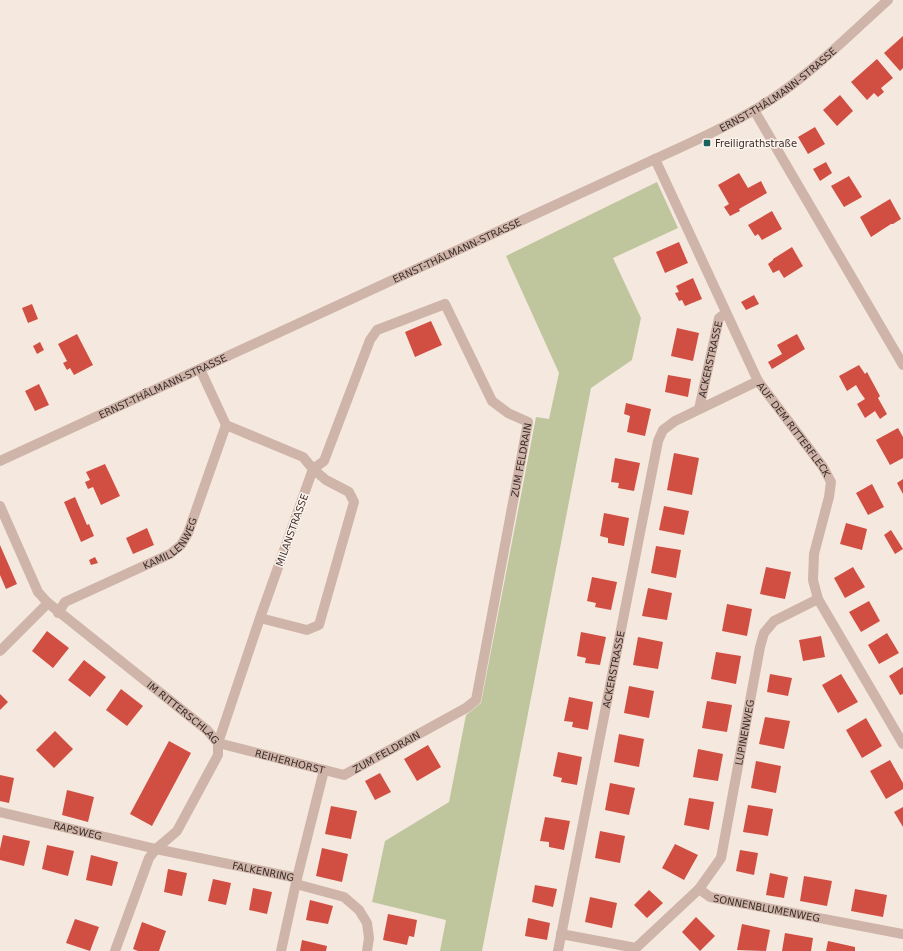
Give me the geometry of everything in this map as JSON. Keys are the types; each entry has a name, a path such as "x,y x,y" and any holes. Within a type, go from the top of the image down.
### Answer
{"street":[{"name":"ERNST-THÄLMANN-STRASSE","path":"0,460 722,127 773,98 815,65 888,0"},
{"path":"754,110 903,365"},
{"name":"AUF DEM RITTERFLECK","path":"655,159 758,381 823,467 830,482 829,497 814,554 813,580 818,599 903,744"},
{"name":"ZUM FELDRAIN","path":"313,469 324,461 372,335 377,330 445,304 492,401 508,413 528,422 476,700 466,708 344,775 324,770"},
{"name":"ACKERSTRASSE","path":"699,409 719,318 726,313"},
{"path":"200,369 226,425 302,457 326,480 349,492 354,502 319,625 307,630 260,618"},
{"name":"ACKERSTRASSE","path":"558,951 658,441 663,430 675,421 758,381"},
{"name":"KAMILLENWEG","path":"58,613 65,602 170,554 181,545 188,533 226,425"},
{"name":"MILANSTRASSE","path":"218,743 260,618 313,469"},
{"name":"IM RITTERSCHLAG","path":"0,506 38,592 48,603 58,613 207,730 218,743 218,756 177,831 156,849 144,870 115,951"},
{"name":"LUPINENWEG","path":"699,889 721,858 764,633 774,621 818,599"},
{"path":"0,651 48,603"},
{"name":"REIHERHORST","path":"218,743 324,770 296,881"},
{"name":"RAPSWEG","path":"0,812 156,849"},
{"name":"FALKENRING","path":"156,849 296,881 280,951"},
{"path":"296,881 344,897 359,910 367,923 369,938 367,951"},
{"path":"561,934 637,949 699,889"},
{"name":"SONNENBLUMENWEG","path":"699,889 710,897 903,934"}],"green space":[{"path":"657,182 678,228 613,258 641,318 632,360 591,388 482,951 440,951 446,920 372,902 385,841 449,802 466,715 481,703 536,417 549,419 559,373 506,256"}],"building":[{"path":"903,36 903,68 900,71 884,53"},
{"path":"877,59 893,78 881,88 884,92 878,97 874,93 867,100 851,82"},
{"path":"840,95 853,111 837,126 823,110"},
{"path":"815,127 825,144 808,154 798,137"},
{"path":"826,162 832,173 820,181 813,169"},
{"path":"739,173 748,188 761,181 767,193 730,216 724,207 729,204 718,185"},
{"path":"849,176 862,197 844,207 831,186"},
{"path":"890,199 901,219 871,237 860,217"},
{"path":"772,211 782,229 762,240 758,234 755,236 748,225"},
{"path":"679,242 688,263 665,273 656,252"},
{"path":"792,247 803,266 784,278 779,270 773,273 768,264"},
{"path":"693,278 702,299 685,306 682,300 679,301 675,293 679,292 676,286"},
{"path":"754,295 759,304 746,310 741,302"},
{"path":"32,304 38,319 28,323 22,308"},
{"path":"431,321 442,345 415,357 405,332"},
{"path":"677,328 699,333 693,361 671,356"},
{"path":"77,334 93,365 74,375 70,368 67,370 63,363 67,361 58,344"},
{"path":"797,334 805,349 772,369 768,362 782,354 777,345"},
{"path":"40,342 44,350 37,354 33,346"},
{"path":"859,365 865,374 867,372 880,396 878,398 887,414 880,419 875,411 865,418 857,404 865,399 856,385 847,391 839,376"},
{"path":"668,375 691,379 688,397 665,392"},
{"path":"39,384 49,405 35,411 25,391"},
{"path":"626,403 651,409 645,436 627,432 630,416 624,414"},
{"path":"898,428 903,437 903,458 890,465 876,440"},
{"path":"674,453 699,458 692,495 667,490"},
{"path":"615,458 640,463 634,491 618,488 619,483 611,482"},
{"path":"105,464 120,496 101,505 93,487 88,489 85,482 90,480 86,472"},
{"path":"903,479 903,494 897,483"},
{"path":"872,484 884,507 868,515 856,493"},
{"path":"75,497 87,525 89,524 94,536 81,542 64,502"},
{"path":"664,506 689,511 684,535 659,530"},
{"path":"604,513 629,518 624,546 608,543 608,538 600,536"},
{"path":"846,523 867,529 862,550 840,544"},
{"path":"147,528 154,545 133,554 126,538"},
{"path":"891,530 903,549 895,554 884,535"},
{"path":"0,545 17,584 6,589 0,575"},
{"path":"656,546 681,550 676,578 651,573"},
{"path":"95,557 98,563 91,565 89,560"},
{"path":"766,567 791,572 785,599 760,594"},
{"path":"853,567 865,587 845,598 834,578"},
{"path":"592,577 617,582 611,610 595,607 596,603 587,601"},
{"path":"648,588 672,593 667,620 642,616"},
{"path":"869,601 880,621 861,632 849,612"},
{"path":"727,604 752,609 747,636 722,631"},
{"path":"47,631 69,648 53,668 32,651"},
{"path":"581,632 606,637 600,665 585,663 586,658 577,656"},
{"path":"887,633 899,653 879,664 868,645"},
{"path":"821,636 825,657 803,661 799,640"},
{"path":"638,637 663,642 658,669 633,665"},
{"path":"716,652 741,656 736,684 711,679"},
{"path":"84,660 106,677 90,697 68,680"},
{"path":"903,667 903,694 900,695 889,676"},
{"path":"770,674 792,678 788,696 767,692"},
{"path":"841,674 858,702 838,713 822,685"},
{"path":"629,686 654,691 649,718 624,713"},
{"path":"121,689 143,706 127,726 106,710"},
{"path":"0,694 8,702 0,710"},
{"path":"569,697 593,702 588,730 572,727 573,722 564,721"},
{"path":"707,701 732,705 727,732 702,728"},
{"path":"765,717 790,721 784,749 759,744"},
{"path":"866,718 882,746 862,758 846,730"},
{"path":"55,731 73,749 54,768 36,750"},
{"path":"619,734 644,739 639,767 614,762"},
{"path":"169,741 191,753 152,826 130,814"},
{"path":"428,745 441,767 417,781 404,759"},
{"path":"698,749 723,754 718,781 693,777"},
{"path":"558,752 582,757 577,785 561,782 562,778 553,776"},
{"path":"890,760 903,783 903,789 886,799 870,771"},
{"path":"756,761 781,766 776,793 751,788"},
{"path":"380,773 391,792 375,800 365,781"},
{"path":"0,775 14,778 9,803 0,801"},
{"path":"610,783 635,788 629,815 605,810"},
{"path":"67,790 94,797 88,822 62,815"},
{"path":"689,798 714,802 709,830 684,825"},
{"path":"748,805 773,809 768,836 743,832"},
{"path":"331,806 357,811 351,839 325,834"},
{"path":"903,807 903,827 894,812"},
{"path":"545,817 570,821 564,850 549,847 549,842 540,841"},
{"path":"600,831 625,836 620,863 595,858"},
{"path":"3,835 30,841 24,866 0,860 0,849"},
{"path":"675,844 698,855 684,880 662,868"},
{"path":"47,845 74,851 68,876 42,869"},
{"path":"322,848 348,854 342,882 316,876"},
{"path":"740,850 758,853 754,875 736,871"},
{"path":"91,855 118,862 112,886 86,880"},
{"path":"168,869 187,873 182,896 164,892"},
{"path":"770,873 788,877 784,898 766,895"},
{"path":"804,876 832,881 827,906 800,901"},
{"path":"213,879 231,883 226,905 208,901"},
{"path":"535,885 557,889 553,907 532,902"},
{"path":"253,888 272,892 267,914 249,910"},
{"path":"855,889 887,895 883,917 851,911"},
{"path":"649,890 663,903 647,918 634,905"},
{"path":"590,897 617,903 612,928 585,922"},
{"path":"310,900 333,906 328,924 306,920"},
{"path":"388,914 417,920 414,937 409,936 407,945 383,940"},
{"path":"696,917 715,936 700,951 682,932"},
{"path":"528,918 550,923 547,940 525,936"},
{"path":"75,919 99,927 90,951 66,943"},
{"path":"142,922 166,931 159,951 138,951 133,949"},
{"path":"742,924 770,930 766,951 737,950"},
{"path":"785,933 813,938 811,951 782,951"},
{"path":"302,940 327,946 326,951 300,951"},
{"path":"828,941 855,947 855,951 826,951"}],"place":[{"name":"Freiligrathstraße","path":"707,143"}]}
